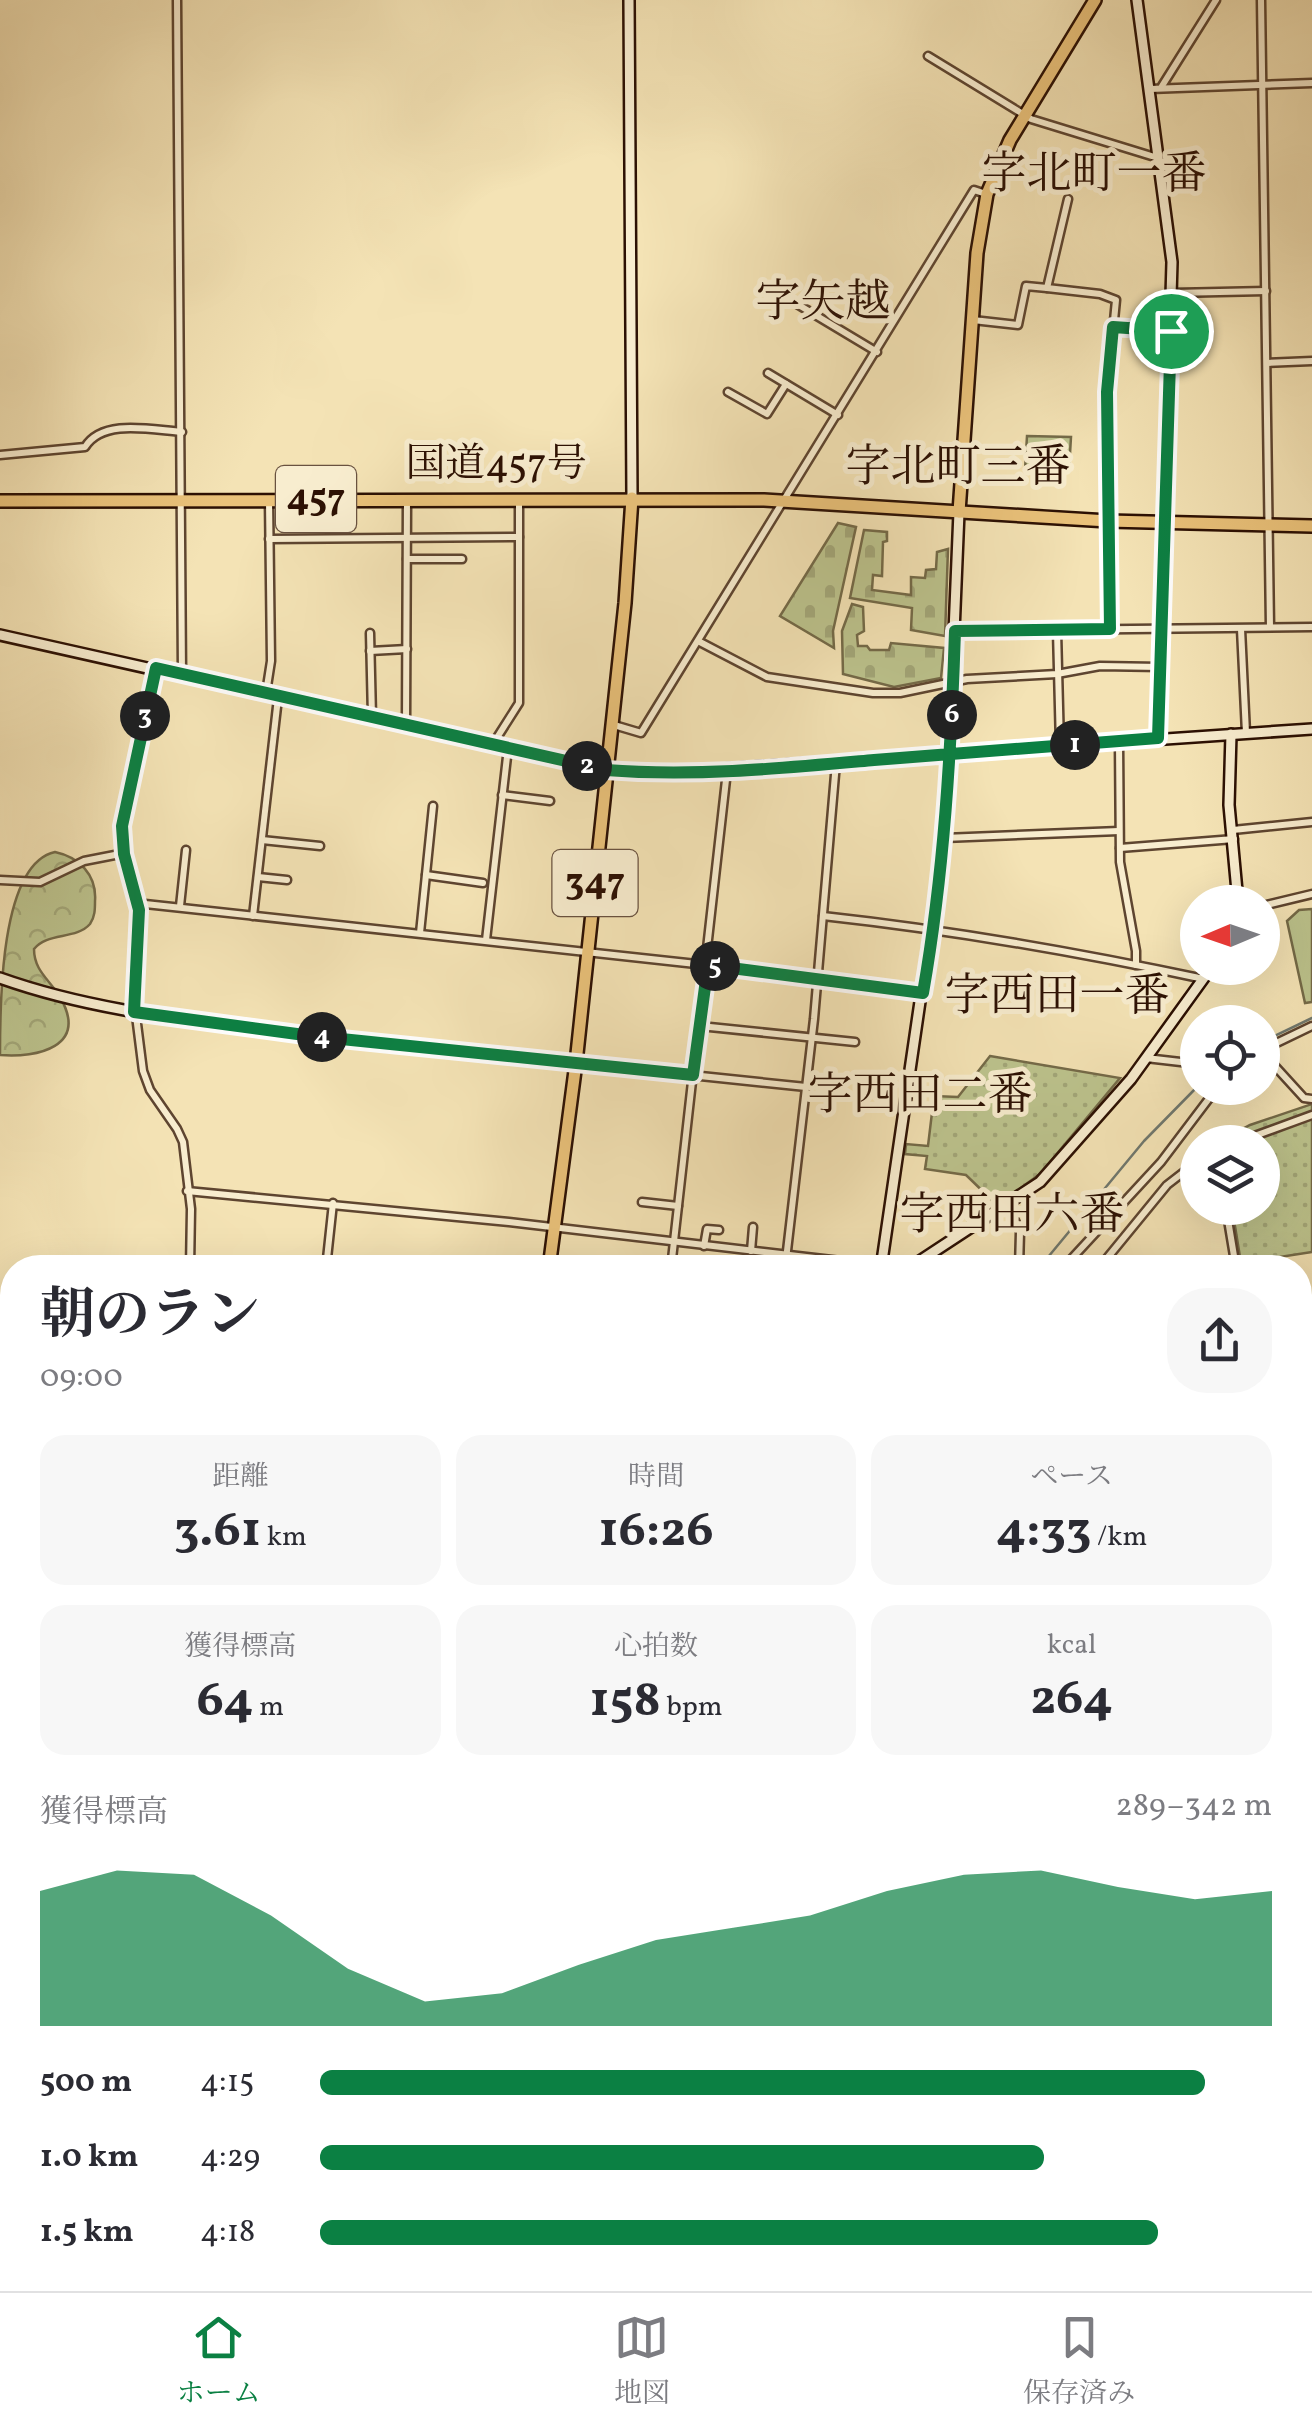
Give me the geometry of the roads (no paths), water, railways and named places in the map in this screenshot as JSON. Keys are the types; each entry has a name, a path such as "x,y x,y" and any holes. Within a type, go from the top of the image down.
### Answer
{"highway":[{"path":"959,512 976,252 987,194 1025,114 1094,0"},
{"name":"国道457号","path":"0,501 632,498"},
{"name":"457","path":"632,498 786,501 1108,521 1312,526"},
{"name":"347","path":"550,1255 588,953 632,498"}],"street":[{"path":"177,0 182,674"},
{"path":"630,0 632,498"},
{"path":"1137,0 1160,158 1172,294 1158,738"},
{"path":"1161,87 1216,0"},
{"path":"1261,0 1270,627"},
{"path":"928,56 1044,124 1160,158"},
{"path":"1150,89 1312,82"},
{"path":"611,724 641,733 974,190 987,194"},
{"path":"1048,288 1068,199"},
{"path":"972,320 1018,326 1026,286 1100,294 1116,300 1107,392 1110,629"},
{"path":"1172,294 1266,292"},
{"path":"782,295 877,352"},
{"path":"1113,327 1171,331"},
{"path":"1267,363 1312,361"},
{"path":"768,372 838,415"},
{"path":"728,392 767,414 786,384"},
{"path":"0,455 86,447 92,437 108,430 182,432"},
{"path":"493,744 520,703 518,498"},
{"path":"266,693 271,661 270,499"},
{"path":"406,499 406,725"},
{"path":"883,1255 944,838 959,512"},
{"path":"269,539 519,537"},
{"path":"407,559 462,559"},
{"path":"955,631 1312,627"},
{"path":"1241,629 1246,733"},
{"path":"1057,631 1060,746"},
{"path":"370,633 372,717"},
{"path":"0,634 606,770 652,774 1312,729"},
{"path":"698,641 767,676 887,694 953,680 1057,674 1100,666 1160,667"},
{"path":"370,652 407,649"},
{"path":"156,668 122,826 139,926 134,1012 146,1082 183,1142 192,1209 190,1255"},
{"path":"254,916 278,697"},
{"path":"1231,734 1229,806 1237,885"},
{"path":"1120,742 1120,848 1136,965"},
{"path":"486,940 508,747"},
{"path":"787,1255 818,978 836,764"},
{"path":"673,1255 727,771"},
{"path":"502,795 550,801"},
{"path":"420,933 433,806"},
{"path":"1120,848 1312,822"},
{"path":"944,838 1119,831"},
{"path":"262,840 320,846"},
{"path":"180,906 186,850"},
{"path":"0,880 40,882 84,862 124,854"},
{"path":"426,875 484,882"},
{"path":"258,878 287,880"},
{"path":"1280,902 1312,894"},
{"path":"136,903 708,965 923,993"},
{"path":"823,916 933,928 1180,974"},
{"path":"0,978 52,996 134,1012 332,1038 806,1087"},
{"path":"928,1255 1040,1182 1146,1058 1200,985"},
{"path":"700,1026 855,1042"},
{"path":"1280,1042 1312,1026"},
{"path":"1146,1058 1180,1062"},
{"path":"1280,1071 1304,1098 1312,1099"},
{"path":"1075,1255 1161,1162 1204,1105"},
{"path":"1280,1127 1312,1115"},
{"path":"1110,1255 1140,1216 1180,1175"},
{"path":"187,1190 780,1255"},
{"path":"642,1202 678,1206"},
{"path":"327,1255 333,1204"},
{"path":"1008,1204 1020,1232 1019,1255"},
{"path":"1229,1225 1234,1255"},
{"path":"750,1251 753,1228"},
{"path":"704,1246 706,1229 718,1230"}],"waterway":[{"path":"1280,1033 1312,1018"},
{"path":"1050,1255 1144,1141 1180,1104"}],"district":[{"name":"字北町一番","path":"1094,176"},
{"name":"字矢越","path":"823,304"},
{"name":"字北町三番","path":"958,469"},
{"name":"字西田一番","path":"1057,998"},
{"name":"字西田二番","path":"920,1097"},
{"name":"字西田六番","path":"1012,1217"}]}
